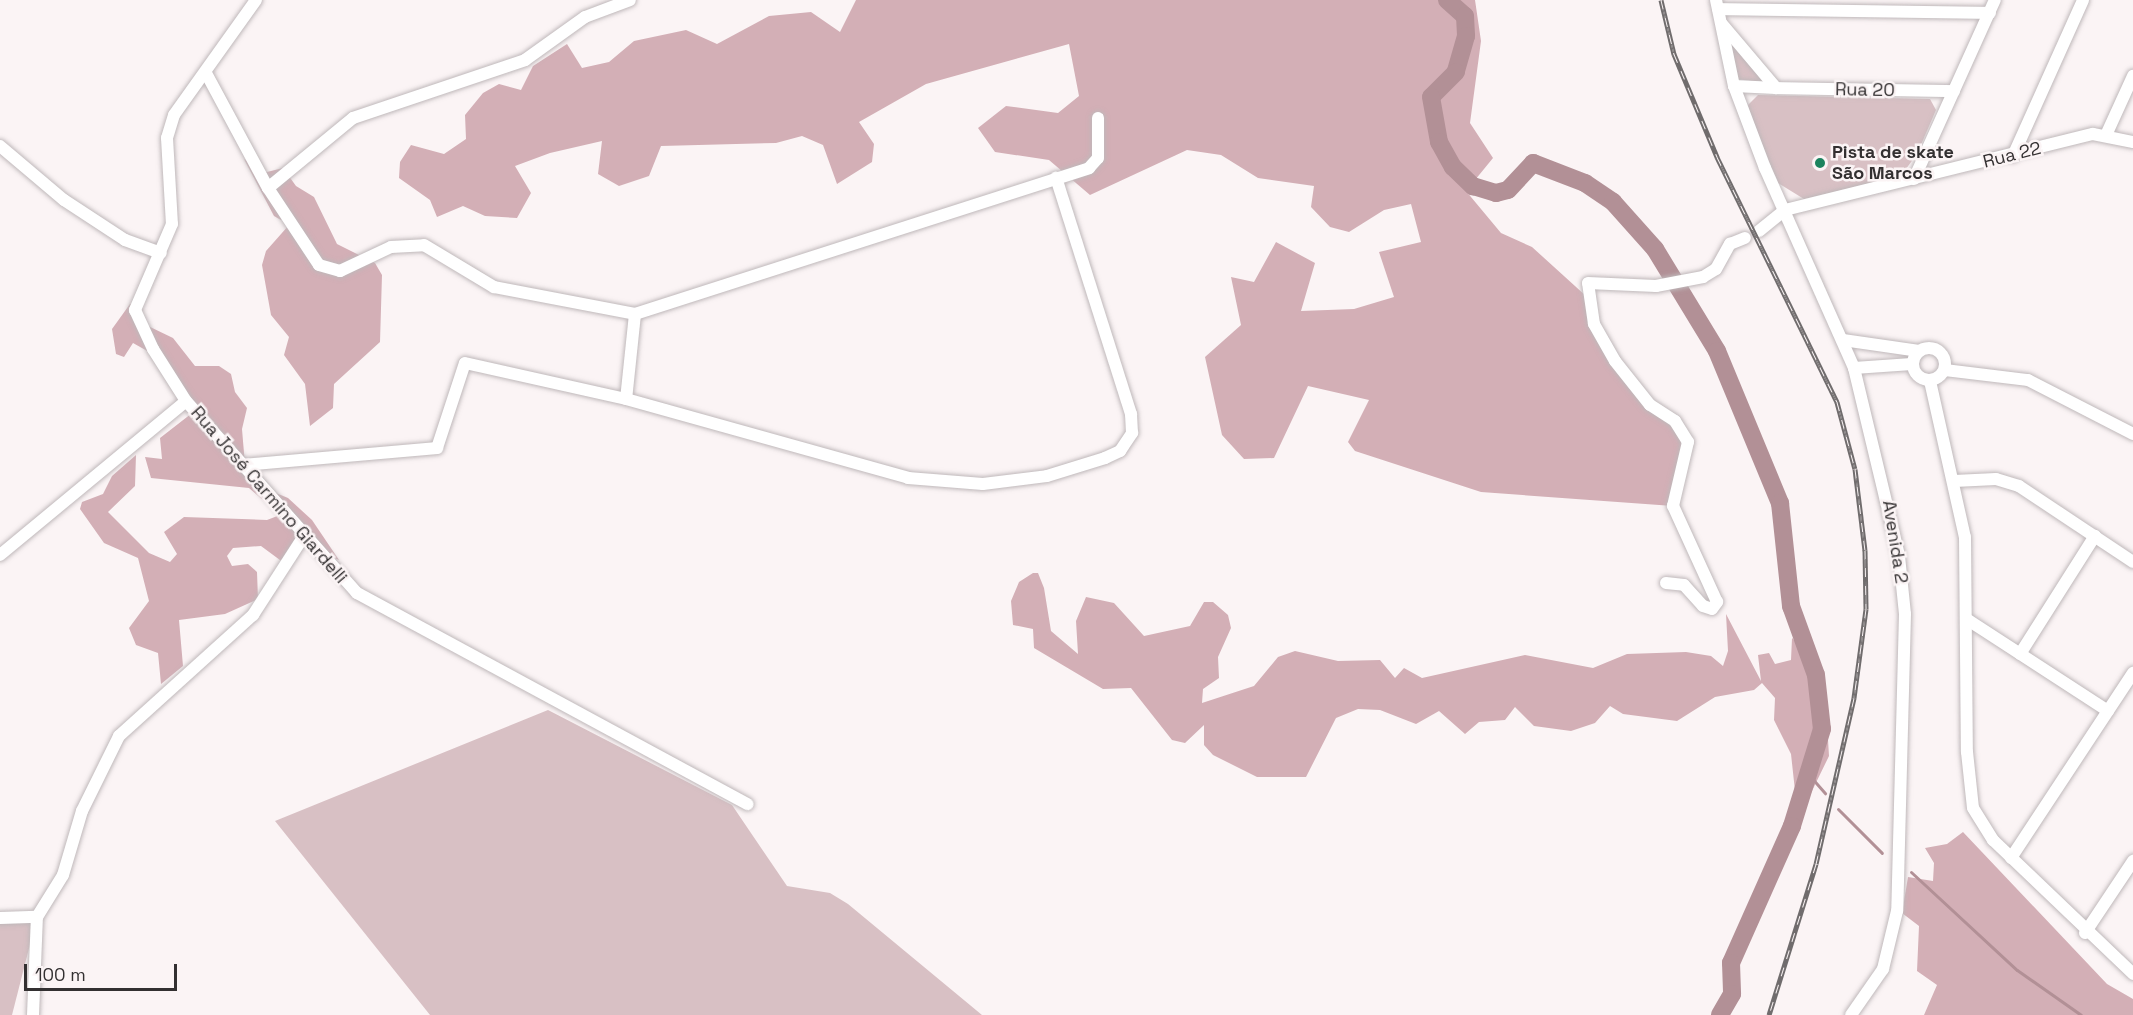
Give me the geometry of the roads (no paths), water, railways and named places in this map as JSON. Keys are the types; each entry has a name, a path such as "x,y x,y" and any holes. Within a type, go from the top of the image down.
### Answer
{"street":[{"name":"Rua José Carmino Giardelli","path":"256,0 174,115 167,138 172,224 135,310 138,325 186,401 304,536 368,600 748,804"},
{"path":"268,188 353,118 525,60 585,17 630,0"},
{"path":"1914,179 1995,0"},
{"path":"2013,156 2083,0"},
{"path":"1717,4 1990,13"},
{"name":"Avenida 2","path":"1717,4 1734,86 1854,368 1884,479 1905,614 1897,911 1883,969 1851,1015"},
{"path":"1721,22 1776,88"},
{"path":"206,73 268,188 319,265 340,271 391,247 416,244 494,287 635,314 1095,164 1098,118"},
{"path":"2133,76 2107,133 2133,142"},
{"name":"Rua 20","path":"1734,86 1954,91"},
{"name":"Rua 22","path":"1785,210 2107,133"},
{"path":"0,146 63,200 125,240 161,253"},
{"path":"243,465 437,448 465,363 626,399 908,478 954,484 1047,476 1120,451 1132,433 1131,414 1056,178"},
{"path":"1759,231 1785,210"},
{"path":"1666,583 1684,585 1703,606 1712,609 1717,602 1715,587 1677,525 1672,506 1688,442 1675,421 1650,405 1614,362 1586,296 1588,283 1597,281 1656,286 1680,283 1716,269 1730,244 1744,238"},
{"path":"626,399 635,314"},
{"path":"1842,340 1919,351 1939,351 1945,370"},
{"path":"1912,364 1919,351"},
{"path":"1854,368 1912,364"},
{"path":"1912,364 1917,376 1930,381"},
{"path":"1930,381 1945,370 2028,380 2133,434"},
{"path":"1930,381 1965,537 1968,620 1967,752 1973,808 2011,858 2085,933 2133,974"},
{"path":"0,555 186,401"},
{"path":"1954,481 1996,479 2019,486 2133,562"},
{"path":"33,1015 37,917 63,875 82,812 119,736 253,615 304,536"},
{"path":"2020,654 2095,536"},
{"path":"1968,620 2108,711"},
{"path":"2011,858 2133,673"},
{"path":"2085,933 2133,861"},
{"path":"0,918 37,917"}],"waterway":[{"path":"1447,0 1465,16 1466,36 1456,72 1431,97 1439,142 1453,167 1473,186 1496,193 1508,190 1533,163 1585,183 1613,202 1655,249 1717,351 1780,503 1791,606 1816,675 1822,729 1792,826 1731,963 1732,994 1720,1015"},
{"path":"1810,776 1825,793"},
{"path":"1838,809 1882,853"},
{"path":"1911,872 2017,970 2081,1015"}],"railway":[{"path":"1661,0 1674,54 1717,157 1837,402 1855,469 1865,550 1866,609 1854,698 1816,864 1769,1015"}],"place":[{"name":"Pista de skate São Marcos","path":"1820,163"}]}
